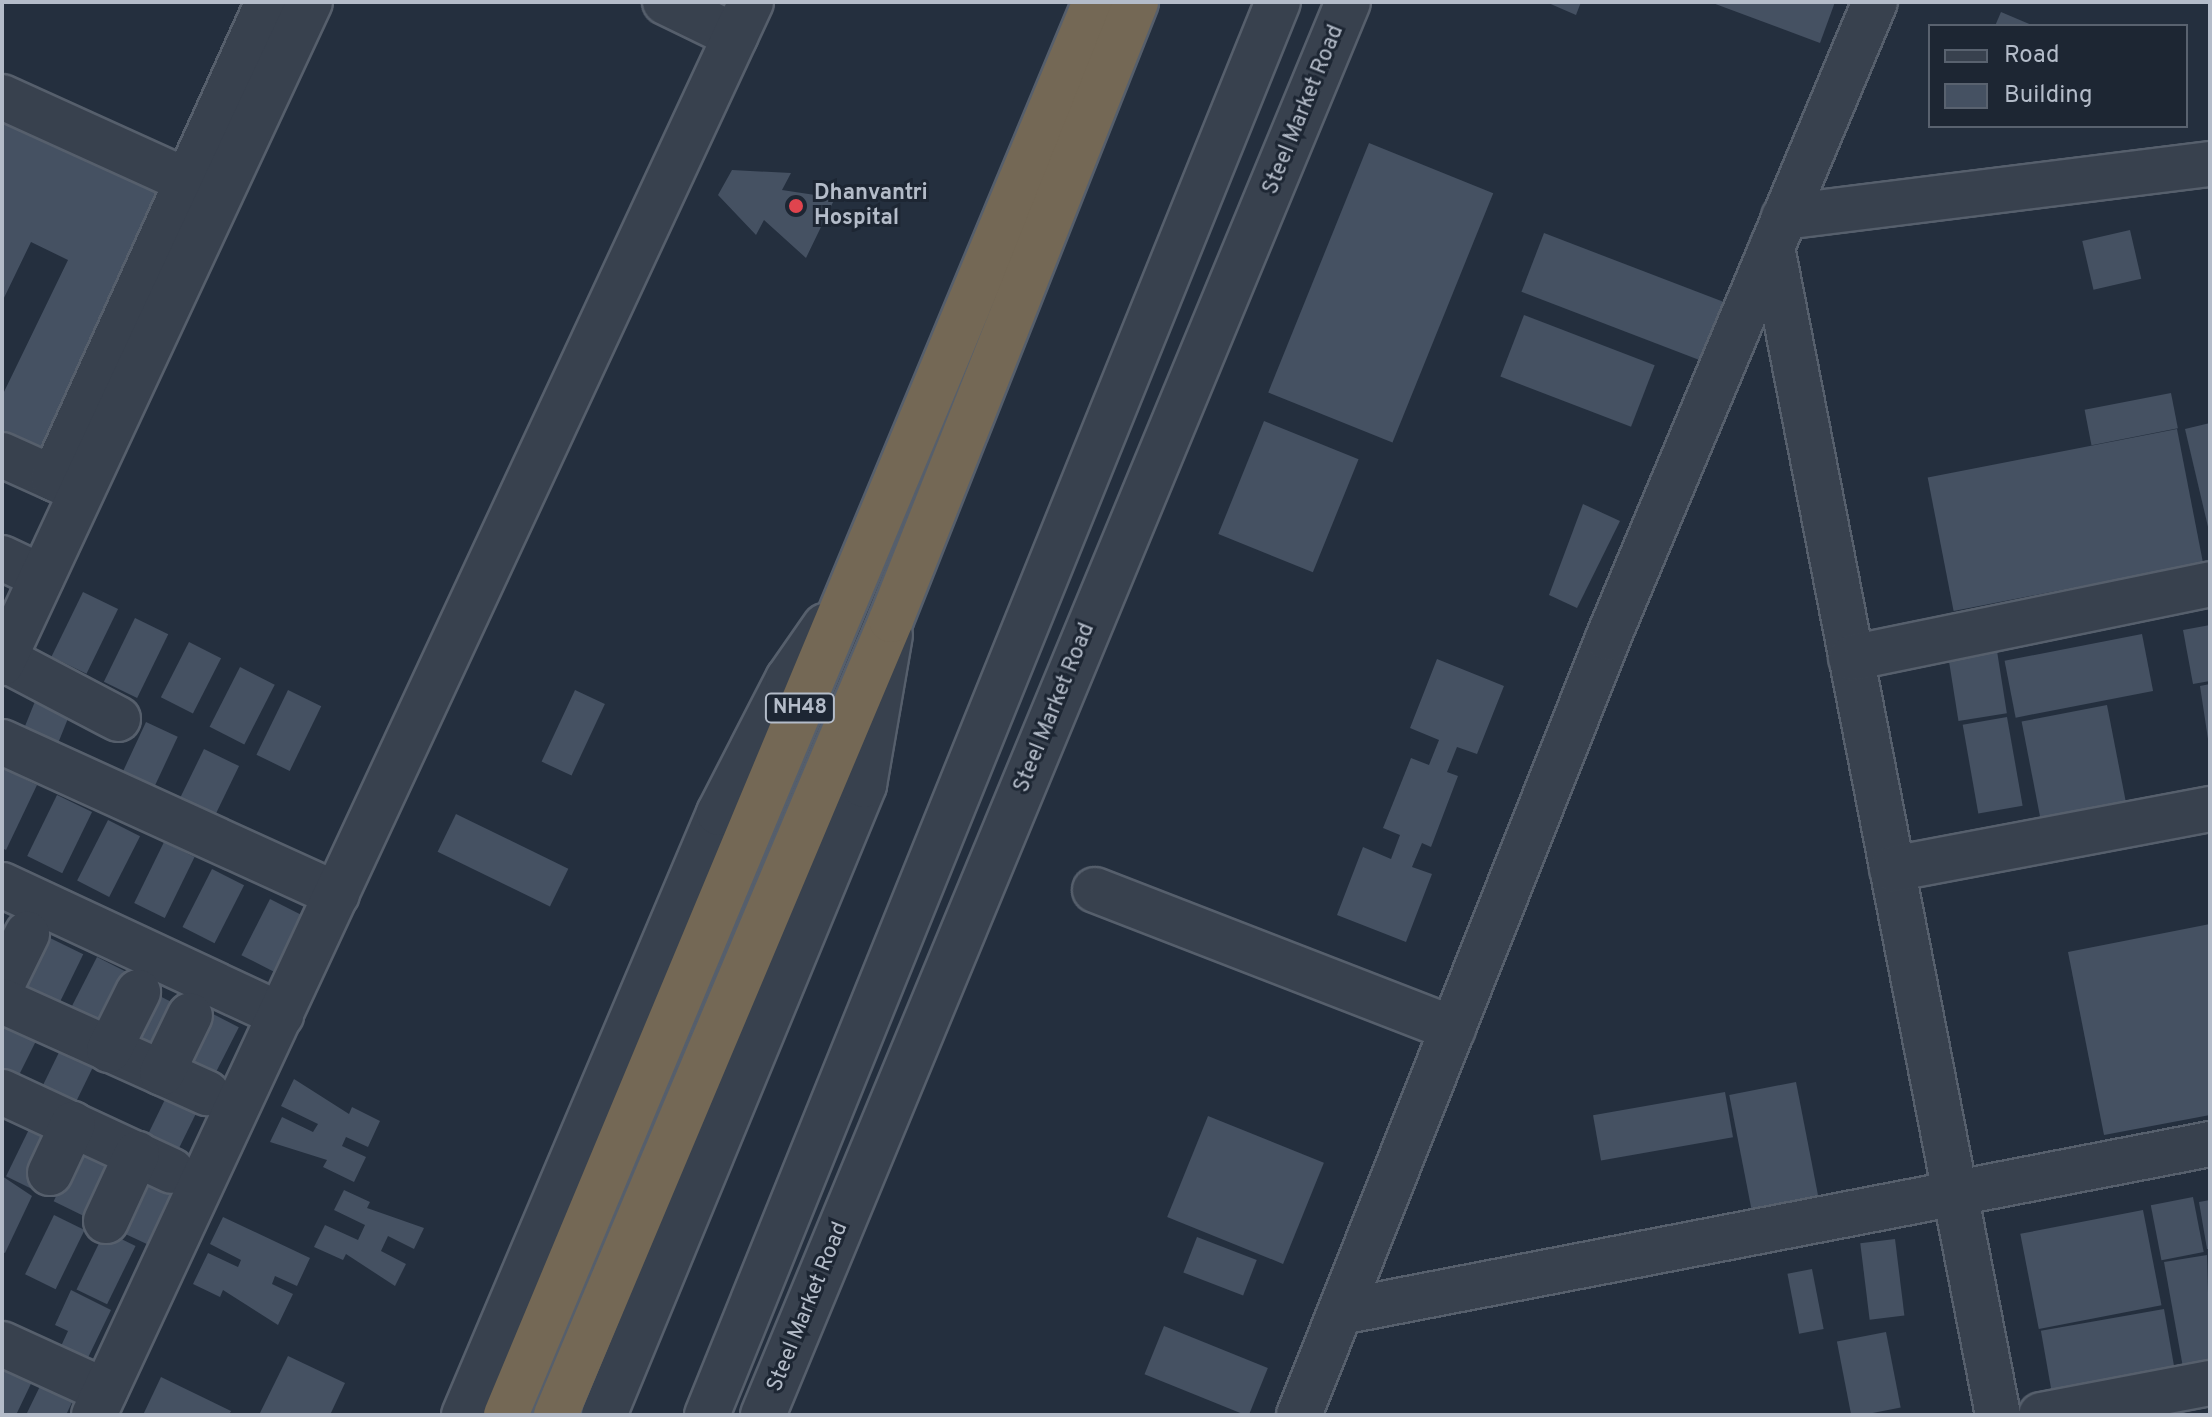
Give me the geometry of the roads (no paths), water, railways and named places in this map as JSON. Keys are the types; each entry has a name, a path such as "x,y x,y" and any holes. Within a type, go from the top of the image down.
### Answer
{"highway":[{"name":"NH48","path":"506,1415 1095,2"},
{"name":"NH48","path":"556,1415 891,620 1136,2"}],"street":[{"path":"118,719 3,660 42,577 68,484 202,188 268,2"},
{"path":"202,188 310,2"},
{"path":"2,1344 100,1403 743,19 665,2"},
{"path":"707,1415 1278,2"},
{"name":"Steel Market Road","path":"763,1415 1348,2"},
{"path":"1299,1415 1453,1029 1875,2"},
{"path":"2,97 202,188"},
{"path":"1778,232 2210,164"},
{"path":"1778,232 1851,658 1998,1415"},
{"path":"2,455 68,484"},
{"path":"2,558 42,577"},
{"path":"1851,658 2210,584"},
{"path":"464,1415 719,813 788,679 849,591"},
{"path":"604,1415 864,785 891,620"},
{"path":"2,742 337,895"},
{"path":"1892,869 2210,809"},
{"path":"940,838 993,858"},
{"path":"2,885 281,1015"},
{"path":"1095,890 1453,1029"},
{"path":"2,985 27,934"},
{"path":"109,1050 138,992"},
{"path":"2,1001 207,1093"},
{"path":"162,1073 190,1015"},
{"path":"2,1092 154,1163 106,1221"},
{"path":"50,1173 73,1124"},
{"path":"1341,1312 2210,1144"},
{"path":"2041,1415 2210,1383"}],"place":[{"name":"Dhanvantri Hospital","path":"796,206"}]}
